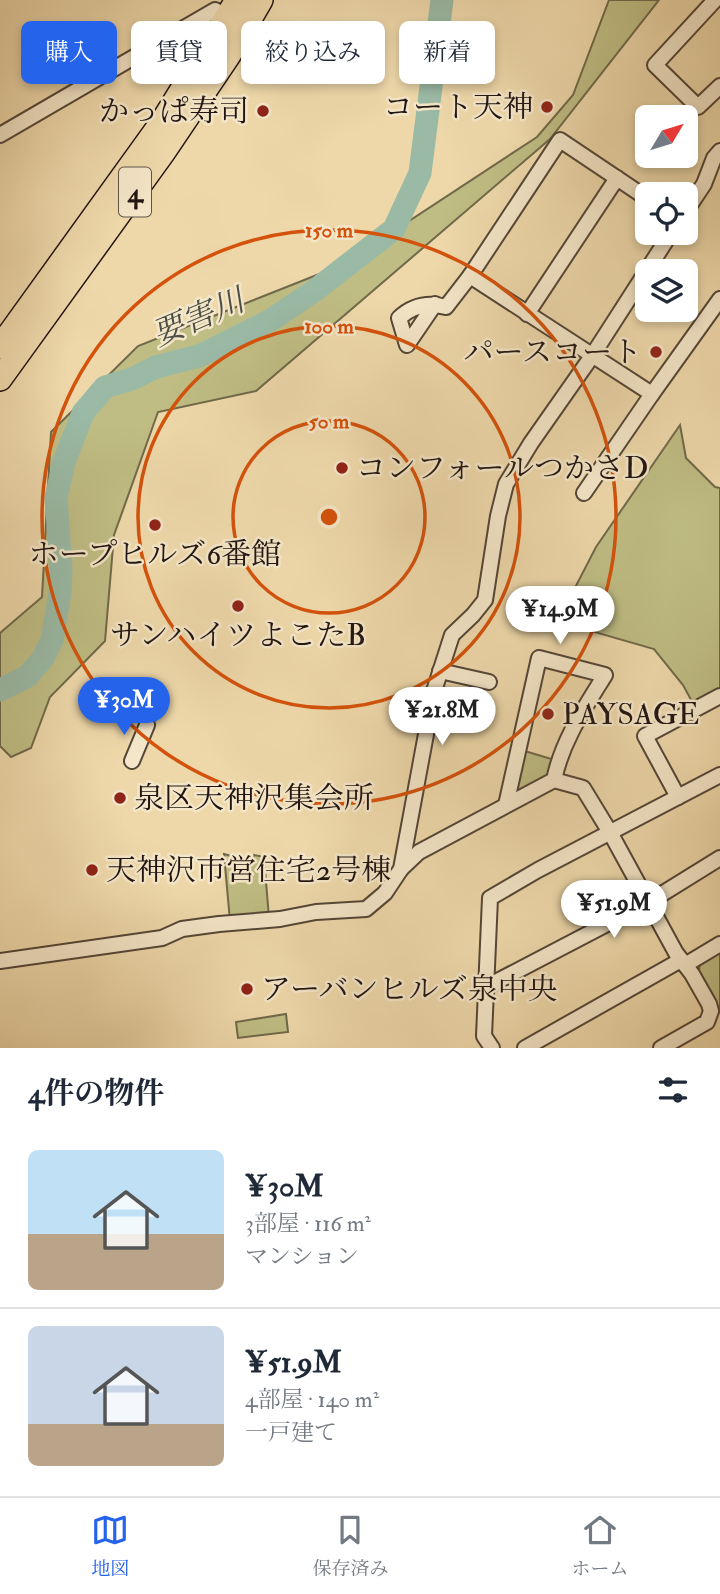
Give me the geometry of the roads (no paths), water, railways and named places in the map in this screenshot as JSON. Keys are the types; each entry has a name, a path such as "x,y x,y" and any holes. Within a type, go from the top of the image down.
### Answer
{"highway":[{"name":"4","path":"0,379 170,142 229,55 261,0"},
{"name":"4","path":"0,347 162,122 232,8"}],"street":[{"path":"715,0 655,65 698,107 720,86"},
{"path":"0,135 215,10 232,8"},
{"path":"435,304 446,307 470,276 560,140 635,190"},
{"path":"698,193 713,158 720,151"},
{"path":"527,314 617,178"},
{"path":"401,869 434,691 452,635 485,600 498,516 506,484 663,245"},
{"path":"470,276 652,394"},
{"path":"584,493 720,299"},
{"path":"506,805 539,659 605,676 567,738 554,780"},
{"path":"440,671 489,681"},
{"path":"678,797 645,736 720,696"},
{"path":"132,761 147,725"},
{"path":"492,1048 484,1036 491,898 538,870 720,775"},
{"path":"0,961 162,938 182,929 219,923 366,909 385,893 401,869 419,852 554,780 583,789 709,1004 710,1017 702,1026 661,1048"},
{"path":"488,986 649,902 720,858"},
{"path":"525,1048 720,944"}],"waterway":[{"name":"要害川","path":"0,690 28,676 43,658 52,640 61,569 56,498 64,462 83,413 105,387 132,379 156,367 199,356 271,320 314,291 394,229 420,173 442,0"}],"place":[{"name":"コート天神","path":"547,107"},
{"name":"かっぱ寿司","path":"263,111"},
{"name":"パースコート","path":"656,352"},
{"name":"コンフォールつかさD","path":"342,468"},
{"name":"ホープヒルズ6番館","path":"155,525"},
{"name":"サンハイツよこたB","path":"238,606"},
{"name":"PAYSAGE","path":"548,714"},
{"name":"泉区天神沢集会所","path":"120,798"},
{"name":"天神沢市営住宅2号棟","path":"92,870"},
{"name":"アーバンヒルズ泉中央","path":"247,989"}]}
